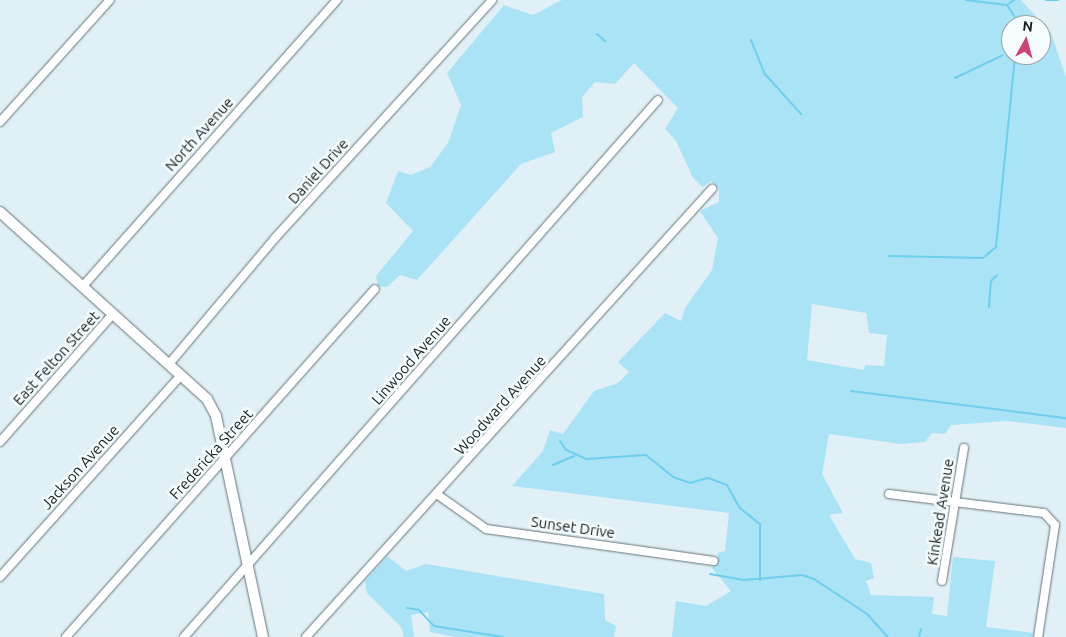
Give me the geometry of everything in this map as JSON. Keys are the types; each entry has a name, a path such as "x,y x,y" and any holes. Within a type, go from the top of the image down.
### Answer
{"street":[{"path":"0,122 110,0"},
{"name":"North Avenue","path":"83,286 337,0"},
{"name":"Daniel Drive","path":"169,364 276,238 492,0"},
{"name":"Linwood Avenue","path":"184,637 658,100"},
{"name":"Woodward Avenue","path":"306,637 438,495 712,189"},
{"path":"0,212 207,399 216,416 223,461 263,637"},
{"name":"Fredericka Street","path":"66,637 375,289"},
{"name":"East Felton Street","path":"0,442 113,314"},
{"name":"Jackson Avenue","path":"0,577 180,375"},
{"name":"Kinkead Avenue","path":"942,581 964,448"},
{"path":"889,494 1044,513 1055,525 1038,637"},
{"name":"Sunset Drive","path":"438,495 486,529 714,561"}],"shaded area":[{"path":"562,0 1021,0 1035,15 1001,15 1001,65 1051,65 1051,33 1066,77 1066,428 1007,421 951,425 945,434 932,433 925,442 901,444 829,434 822,474 843,513 829,515 855,559 871,563 874,578 866,581 871,595 934,597 932,614 947,616 953,557 995,561 986,627 1033,633 1032,637 672,637 676,601 706,606 731,591 711,567 716,565 718,553 725,551 729,513 512,486 543,451 550,430 563,434 594,391 618,383 629,372 618,362 665,313 681,321 685,308 712,270 718,238 700,211 719,202 719,189 711,181 703,187 693,178 676,141 665,129 678,108 634,63 615,84 595,82 582,97 583,117 551,133 555,152 521,164 417,280 400,275 387,287 378,286 376,276 413,231 386,203 398,171 411,175 430,167 448,143 461,105 447,73 504,5 533,15","holes":["812,304 866,313 869,333 887,335 884,366 865,365 864,370 807,360"]},
{"path":"387,556 406,571 426,564 604,594 605,620 616,626 614,637 456,637 430,632 428,612 411,615 414,637 404,637 401,627 367,593 365,581"}],"waterway":[{"path":"966,0 1007,5 1014,0"},
{"path":"1046,0 1058,0"},
{"path":"1007,5 1014,15"},
{"path":"597,34 605,41"},
{"path":"751,40 765,74 801,114"},
{"path":"955,78 1001,56"},
{"path":"889,256 983,258 996,247 1014,65"},
{"path":"989,307 991,281 997,275"},
{"path":"851,391 1066,418"},
{"path":"560,441 566,450 586,459 646,455 673,477 690,483 708,478 727,485 740,508 760,524 760,580"},
{"path":"553,465 574,456"},
{"path":"710,574 743,580 802,575 814,579 867,614 888,637"},
{"path":"407,608 419,610 434,626 503,637"},
{"path":"919,637 921,629"}]}
